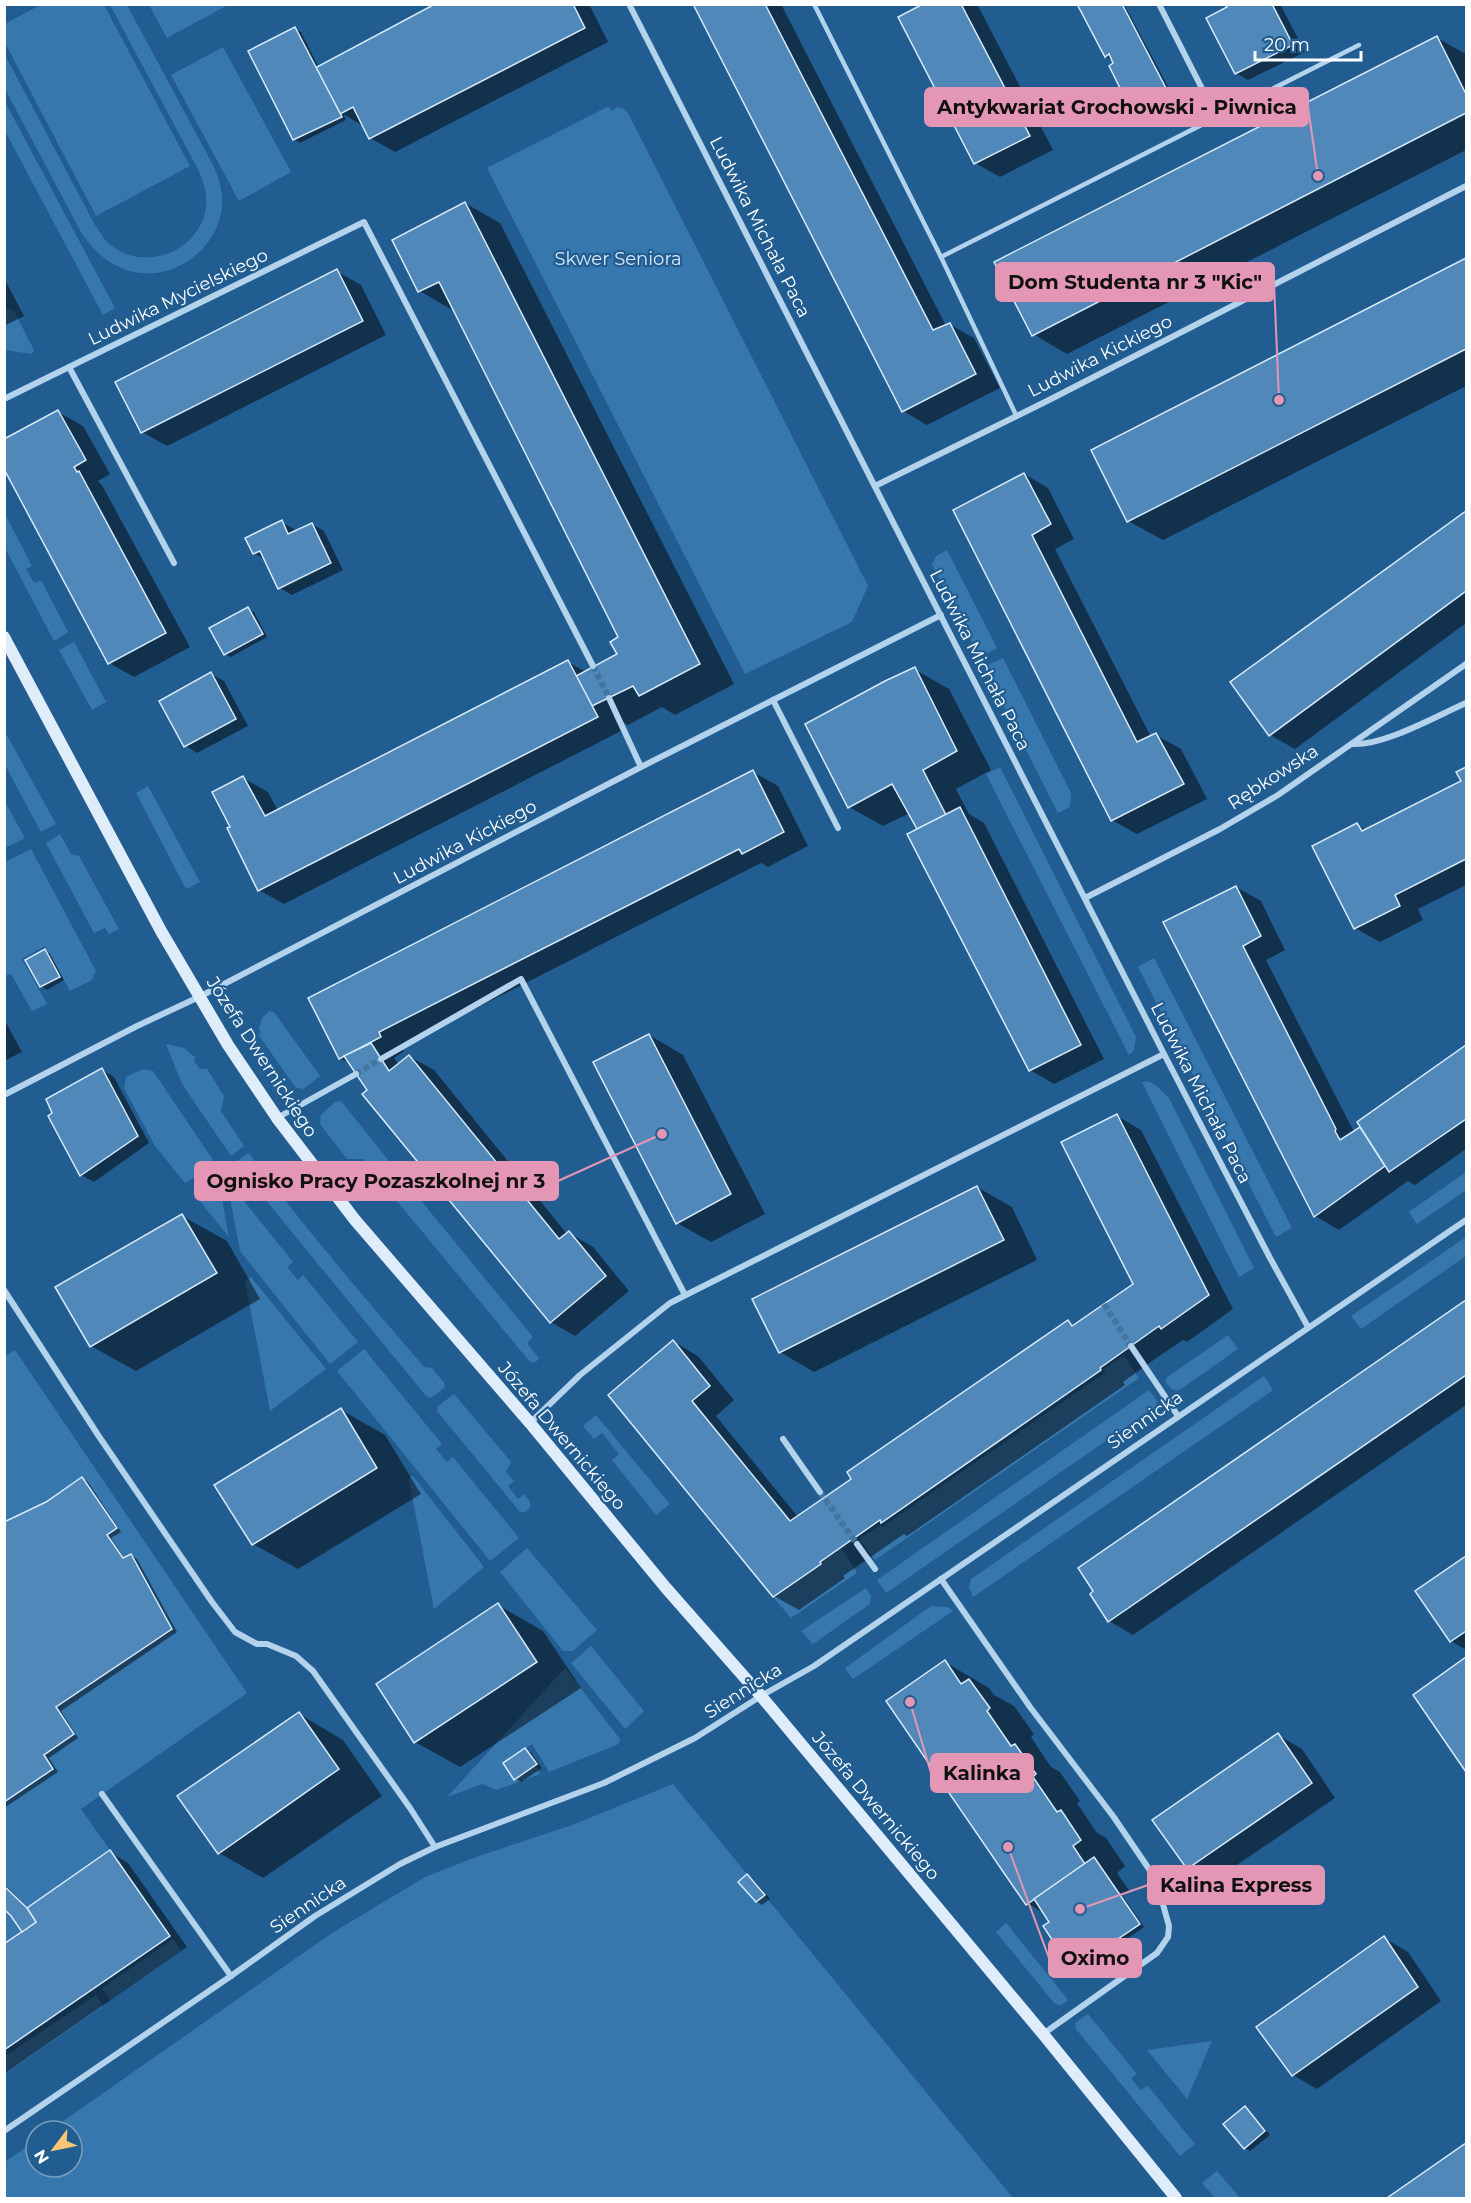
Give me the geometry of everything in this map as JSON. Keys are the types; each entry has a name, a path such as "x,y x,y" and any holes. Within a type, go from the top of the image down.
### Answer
{"street":[{"name":"Ludwika Michała Paca","path":"629,4 1164,1054 1308,1327"},
{"path":"1159,4 1217,118"},
{"name":"Ludwika Kickiego","path":"875,486 1467,186"},
{"name":"Ludwika Mycielskiego","path":"4,399 364,222 593,666"},
{"path":"69,367 174,563"},
{"name":"Ludwika Kickiego","path":"4,1095 941,615"},
{"name":"Józefa Dwernickiego","path":"4,637 161,932 228,1046 277,1118 355,1221 530,1423 618,1532 761,1696 1043,2034 1176,2199"},
{"name":"Rębkowska","path":"1085,898 1220,829 1268,801 1467,664"},
{"path":"609,698 641,767"},
{"path":"773,700 838,828"},
{"path":"1351,744 1361,745 1383,739 1467,703"},
{"path":"381,1059 521,979 685,1295"},
{"path":"530,1423 589,1368 658,1311 685,1295 1164,1054"},
{"path":"277,1118 356,1074"},
{"name":"Siennicka","path":"4,2132 315,1916 400,1864 435,1847 604,1783 696,1738 761,1696 814,1666 1467,1220"},
{"path":"4,1290 98,1435 235,1632 257,1644 267,1644 296,1656 313,1671 435,1847"},
{"path":"1131,1346 1178,1416"},
{"path":"783,1439 820,1492"},
{"path":"857,1544 875,1569"},
{"path":"941,1579 1030,1707 1113,1816 1149,1869 1159,1890 1169,1926 1168,1937 1157,1953 1043,2034"},
{"path":"102,1794 231,1976"}],"lane":[{"path":"814,4 941,256 1016,416"},
{"path":"941,256 1359,45"}],"green space":[{"path":"40,5 104,5 190,166 96,216 5,43 5,24"},
{"path":"110,5 127,5 213,165 221,191 220,218 203,248 190,260 158,273 141,273 124,269 100,255 91,245 82,234 5,89 5,55 95,225 106,241 120,251 135,256 151,257 167,254 181,247 193,237 201,223 206,207 204,184"},
{"path":"149,5 228,5 167,38"},
{"path":"223,47 291,172 239,201 171,75"},
{"path":"4,100 115,308 103,315 5,131"},
{"name":"Skwer Seniora","path":"609,106 611,111 618,107 628,113 868,586 852,622 745,674 487,168"},
{"path":"8,309 14,311 34,350 32,354 5,350 5,311"},
{"path":"5,514 32,566 26,569 34,583 41,580 68,632 54,641 5,548"},
{"path":"947,550 997,648 980,657 932,565 936,556"},
{"path":"74,642 106,702 92,710 59,650"},
{"path":"1003,658 1071,793 1070,807 1058,813 984,667"},
{"path":"4,730 56,824 41,832 5,765"},
{"path":"1000,767 1136,1037 1134,1050 1129,1055 986,774"},
{"path":"148,786 200,882 186,889 136,793"},
{"path":"4,800 25,838 5,848 4,848"},
{"path":"60,834 71,854 79,856 119,929 109,934 105,928 94,933 46,843"},
{"path":"31,849 96,971 92,980 70,991 45,946 22,959 47,1004 32,1011 11,974 4,976 5,862"},
{"path":"1154,958 1292,1228 1276,1237 1138,967"},
{"path":"269,1011 274,1012 320,1076 303,1089 295,1087 258,1034 261,1032 259,1028 262,1018"},
{"path":"166,1044 184,1048 195,1057 194,1061 200,1069 207,1069 224,1096 221,1111 244,1146 231,1156 182,1084"},
{"path":"143,1069 153,1071 213,1160 211,1167 185,1183 155,1146 124,1088 126,1077"},
{"path":"1148,1081 1169,1098 1254,1268 1239,1277 1142,1082"},
{"path":"341,1101 393,1166 391,1171 379,1180 363,1159 347,1159 320,1124 321,1115 335,1102"},
{"path":"249,1153 313,1235 424,1367 432,1368 445,1384 444,1388 431,1398 426,1396 237,1165 237,1161"},
{"path":"1466,1172 1466,1190 1417,1224 1409,1212"},
{"path":"217,1173 229,1237 194,1194 195,1186"},
{"path":"399,1179 404,1180 533,1337 527,1343 539,1358 536,1362 530,1362 387,1189"},
{"path":"231,1185 293,1262 287,1267 298,1280 303,1275 358,1342 330,1364 240,1251 228,1187"},
{"path":"1466,1237 1466,1256 1361,1329 1351,1316"},
{"path":"251,1277 326,1369 270,1411 245,1281"},
{"path":"1228,1335 1238,1349 1178,1391 1171,1389 1165,1381 1166,1378"},
{"path":"364,1349 442,1444 436,1449 447,1462 453,1457 519,1538 490,1561 337,1371"},
{"path":"15,1350 247,1693 81,1809 110,1850 27,1907 36,1922 5,1944 4,1357"},
{"path":"1124,1356 1139,1378 875,1560 859,1539 880,1525 882,1527 1106,1372 1104,1369"},
{"path":"1264,1376 1273,1390 973,1597 969,1587 971,1579"},
{"path":"1149,1390 1157,1401 1155,1407 886,1593 877,1580"},
{"path":"454,1394 511,1462 506,1472 514,1481 508,1486 518,1499 524,1494 530,1502 530,1508 525,1512 520,1512 437,1411 438,1406"},
{"path":"596,1415 670,1504 656,1515 612,1460 619,1454 602,1433 594,1439 583,1426"},
{"path":"412,1475 484,1567 434,1609 409,1480"},
{"path":"841,1547 857,1573 791,1618 773,1597 821,1564 820,1562"},
{"path":"527,1548 597,1630 573,1651 563,1651 500,1572"},
{"path":"866,1588 871,1596 870,1604 813,1644 801,1631"},
{"path":"931,1606 948,1607 953,1611 853,1679 845,1668"},
{"path":"591,1646 644,1711 625,1729 571,1663"},
{"path":"565,1668 620,1739 619,1744 549,1772 532,1744 504,1763 535,1765 540,1774 496,1790 482,1784 447,1797"},
{"path":"673,1784 1013,2198 5,2198 5,2162 24,2149 24,2179 84,2179 84,2119 66,2119 332,1933 425,1877 476,1857 572,1825"},
{"path":"1006,1923 1068,2000 1061,2005 1055,2004 996,1932"},
{"path":"173,1939 181,1951 110,2000 102,1988"},
{"path":"96,1995 103,2006 5,2074 5,2056"},
{"path":"1088,2014 1137,2074 1131,2078 1140,2090 1148,2086 1195,2144 1180,2156 1076,2029 1075,2023"},
{"path":"1212,2041 1187,2099 1147,2050"},
{"path":"1217,2171 1240,2198 1215,2198 1202,2183"}],"building":[{"path":"435,4 573,4 585,28 369,139 353,107 340,114 315,68"},
{"path":"693,4 765,4 933,330 950,323 976,374 902,412"},
{"path":"923,4 961,4 1030,136 974,164 898,17"},
{"path":"1077,4 1122,4 1169,94 1132,112 1109,66 1113,63 1109,54 1105,57"},
{"path":"1225,4 1272,4 1293,45 1235,74 1206,18 1227,7"},
{"path":"295,27 342,117 293,140 248,51"},
{"path":"1437,36 1466,94 1466,113 1032,336 994,262"},
{"path":"465,202 700,664 639,696 633,686 592,706 576,676 617,654 610,642 618,637 439,282 418,292 392,240"},
{"path":"1466,258 1466,349 1127,522 1091,450"},
{"path":"337,269 363,321 141,433 115,382"},
{"path":"58,410 86,460 74,467 77,472 79,471 166,633 108,664 4,469 4,439"},
{"path":"1024,473 1051,524 1032,535 1137,742 1156,733 1184,784 1111,821 953,510"},
{"path":"1466,511 1466,591 1269,736 1230,682"},
{"path":"282,520 288,534 312,523 331,563 278,589 260,551 253,554 245,538"},
{"path":"248,607 263,634 224,655 209,628"},
{"path":"568,660 598,717 258,891 212,792 243,776 265,816"},
{"path":"915,667 957,751 923,770 946,815 917,829 892,784 848,808 805,724"},
{"path":"211,672 236,719 184,747 159,701"},
{"path":"1466,767 1466,859 1395,895 1400,906 1354,929 1312,846 1357,823 1362,831 1461,781 1456,772"},
{"path":"753,770 784,832 742,854 739,849 379,1032 381,1037 339,1059 308,998"},
{"path":"960,807 1081,1045 1029,1071 907,834"},
{"path":"1236,886 1261,936 1243,946 1335,1131 1340,1140 1360,1127 1385,1166 1314,1217 1163,922"},
{"path":"45,949 60,977 40,987 25,960"},
{"path":"649,1034 731,1194 676,1224 593,1062"},
{"path":"371,1043 389,1071 409,1055 559,1239 569,1231 606,1276 550,1323 362,1094 367,1090 344,1056"},
{"path":"1466,1045 1466,1119 1389,1172 1357,1122"},
{"path":"102,1068 138,1136 80,1176 48,1116 52,1113 46,1099"},
{"path":"1117,1114 1209,1295 1161,1329 1159,1326 1100,1368 1101,1370 881,1523 880,1520 773,1597 608,1395 673,1340 710,1386 692,1401 790,1521 851,1479 847,1472 1068,1320 1072,1326 1133,1284 1061,1142"},
{"path":"977,1186 1004,1240 779,1353 752,1299"},
{"path":"182,1214 217,1273 90,1347 55,1287"},
{"path":"1466,1300 1466,1375 1108,1622 1090,1594 1093,1591 1078,1568"},
{"path":"341,1408 377,1468 252,1545 214,1485"},
{"path":"82,1477 117,1528 107,1535 123,1558 131,1554 172,1629 56,1707 74,1734 44,1755 53,1769 4,1802 4,1522 46,1502"},
{"path":"1466,1556 1466,1631 1450,1642 1415,1591"},
{"path":"498,1603 537,1662 414,1743 376,1684"},
{"path":"1466,1657 1466,1772 1413,1695"},
{"path":"945,1660 961,1684 969,1679 990,1708 987,1711 1011,1746 1015,1744 1036,1774 1033,1777 1057,1812 1061,1810 1081,1840 1073,1846 1085,1864 1026,1905 886,1701"},
{"path":"299,1712 339,1769 218,1854 177,1796"},
{"path":"1278,1733 1312,1783 1187,1869 1152,1820"},
{"path":"525,1748 537,1764 514,1780 503,1763"},
{"path":"110,1850 170,1936 4,2050 4,1944 36,1922 27,1908"},
{"path":"1094,1857 1140,1924 1072,1970 1043,1926 1049,1922 1034,1899"},
{"path":"747,1874 765,1895 756,1902 738,1882"},
{"path":"4,1886 27,1908 36,1922 22,1932 4,1909"},
{"path":"1384,1936 1418,1987 1292,2076 1256,2027"},
{"path":"1245,2106 1265,2131 1244,2149 1223,2124"},
{"path":"1466,2143 1466,2198 1387,2198"}],"tunnel":[{"path":"593,666 609,698"},
{"path":"356,1074 381,1059"},
{"path":"1104,1304 1131,1346"},
{"path":"820,1492 857,1544"}],"place":[{"name":"Antykwariat Grochowski - Piwnica","path":"1318,176"},
{"name":"Dom Studenta nr 3 \"Kic\"","path":"1279,400"},
{"name":"Ognisko Pracy Pozaszkolnej nr 3","path":"662,1134"},
{"name":"Kalinka","path":"910,1702"},
{"name":"Oximo","path":"1008,1847"},
{"name":"Kalina Express","path":"1080,1909"}]}
